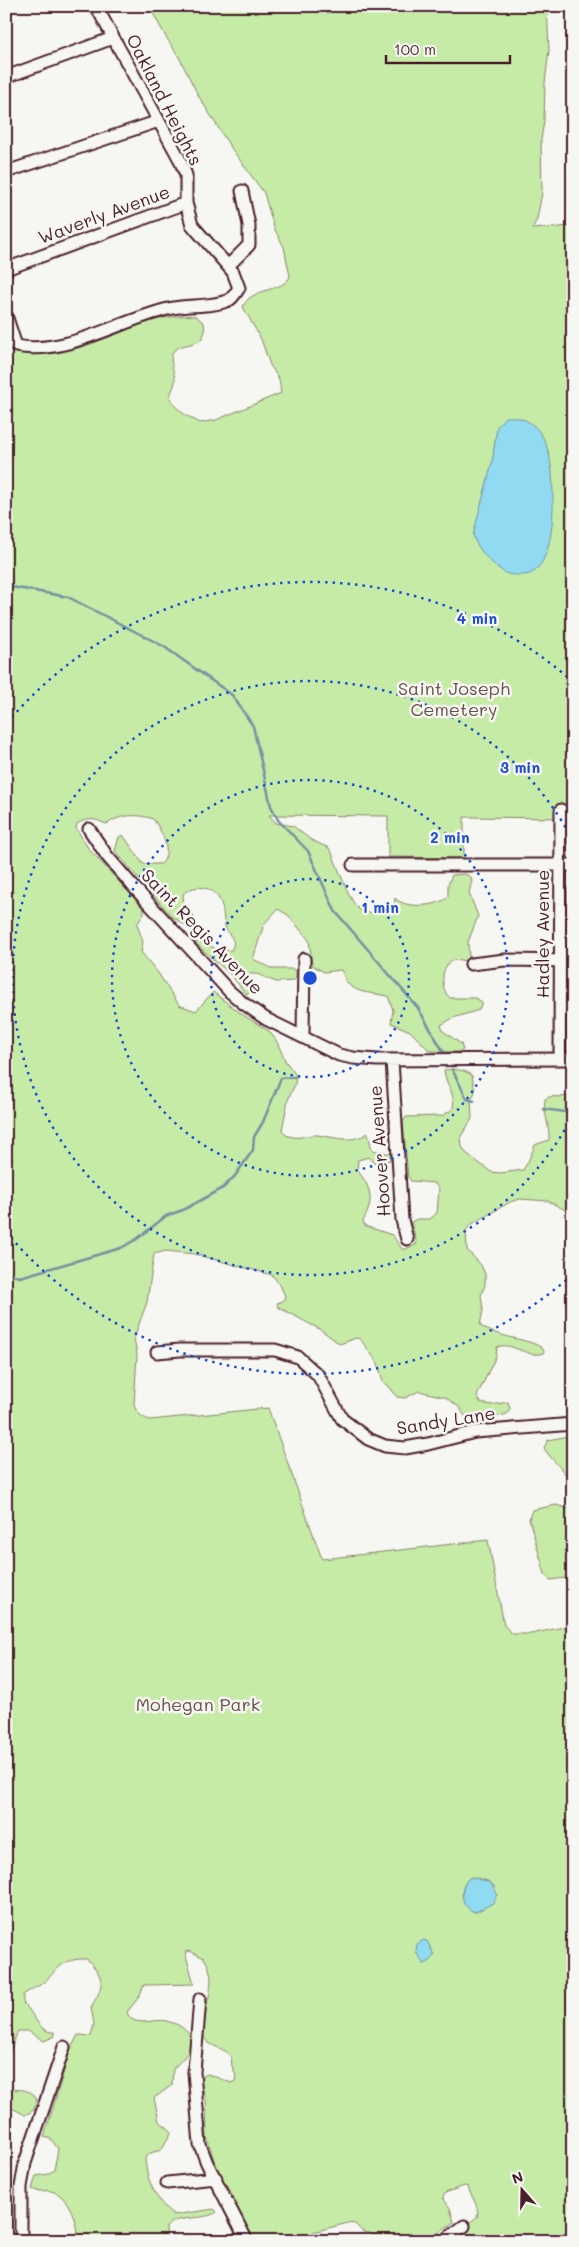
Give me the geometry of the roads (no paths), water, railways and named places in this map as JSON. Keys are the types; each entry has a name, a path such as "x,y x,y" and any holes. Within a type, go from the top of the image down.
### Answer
{"street":[{"name":"Oakland Heights","path":"6,315 16,346 28,348 57,346 150,314 184,306 217,304 231,299 239,288 233,272 192,225 186,203 186,175 179,158 96,6"},
{"path":"6,76 113,38"},
{"path":"6,172 159,121"},
{"path":"228,266 249,246 249,225 242,191"},
{"name":"Waverly Avenue","path":"6,269 186,203"},
{"name":"Hadley Avenue","path":"560,1059 561,810"},
{"name":"Saint Regis Avenue","path":"90,829 98,844 132,885 229,991 254,1011 303,1037 346,1056 392,1060 573,1059"},
{"path":"353,865 573,865"},
{"path":"303,1037 304,959"},
{"path":"471,964 505,960 573,961"},
{"name":"Hoover Avenue","path":"392,1060 402,1220 407,1239"},
{"name":"Sandy Lane","path":"157,1352 180,1350 275,1350 298,1357 318,1375 342,1419 368,1439 385,1446 405,1448 475,1432 573,1424"},
{"path":"200,1999 194,2072 198,2130 203,2154 247,2241"},
{"path":"21,2241 22,2187 25,2163 64,2047"},
{"path":"167,2183 216,2178"},
{"path":"444,2241 464,2226"}],"water":[{"path":"505,417 521,419 533,425 541,435 547,448 552,477 553,505 548,548 541,564 534,572 526,575 512,575 503,572 484,555 473,535 492,463 497,427"},
{"path":"472,1877 491,1883 497,1894 493,1903 476,1912 467,1907 463,1898 466,1882"},
{"path":"424,1940 427,1941 434,1955 429,1962 424,1964 416,1952 417,1944"}],"waterway":[{"path":"6,586 68,597 163,646 232,695 253,726 271,806 278,820 308,851 335,911 418,1008 443,1051"},
{"path":"452,1069 467,1099 474,1101"},
{"path":"6,1273 20,1277 121,1248 137,1239 166,1216 183,1210 223,1188 235,1176 253,1150 254,1137 263,1122 281,1078 295,1077"},
{"path":"543,1109 573,1113"}],"park label":[{"name":"Saint Joseph Cemetery","path":"454,700"},
{"name":"Mohegan Park","path":"198,1705"}]}
